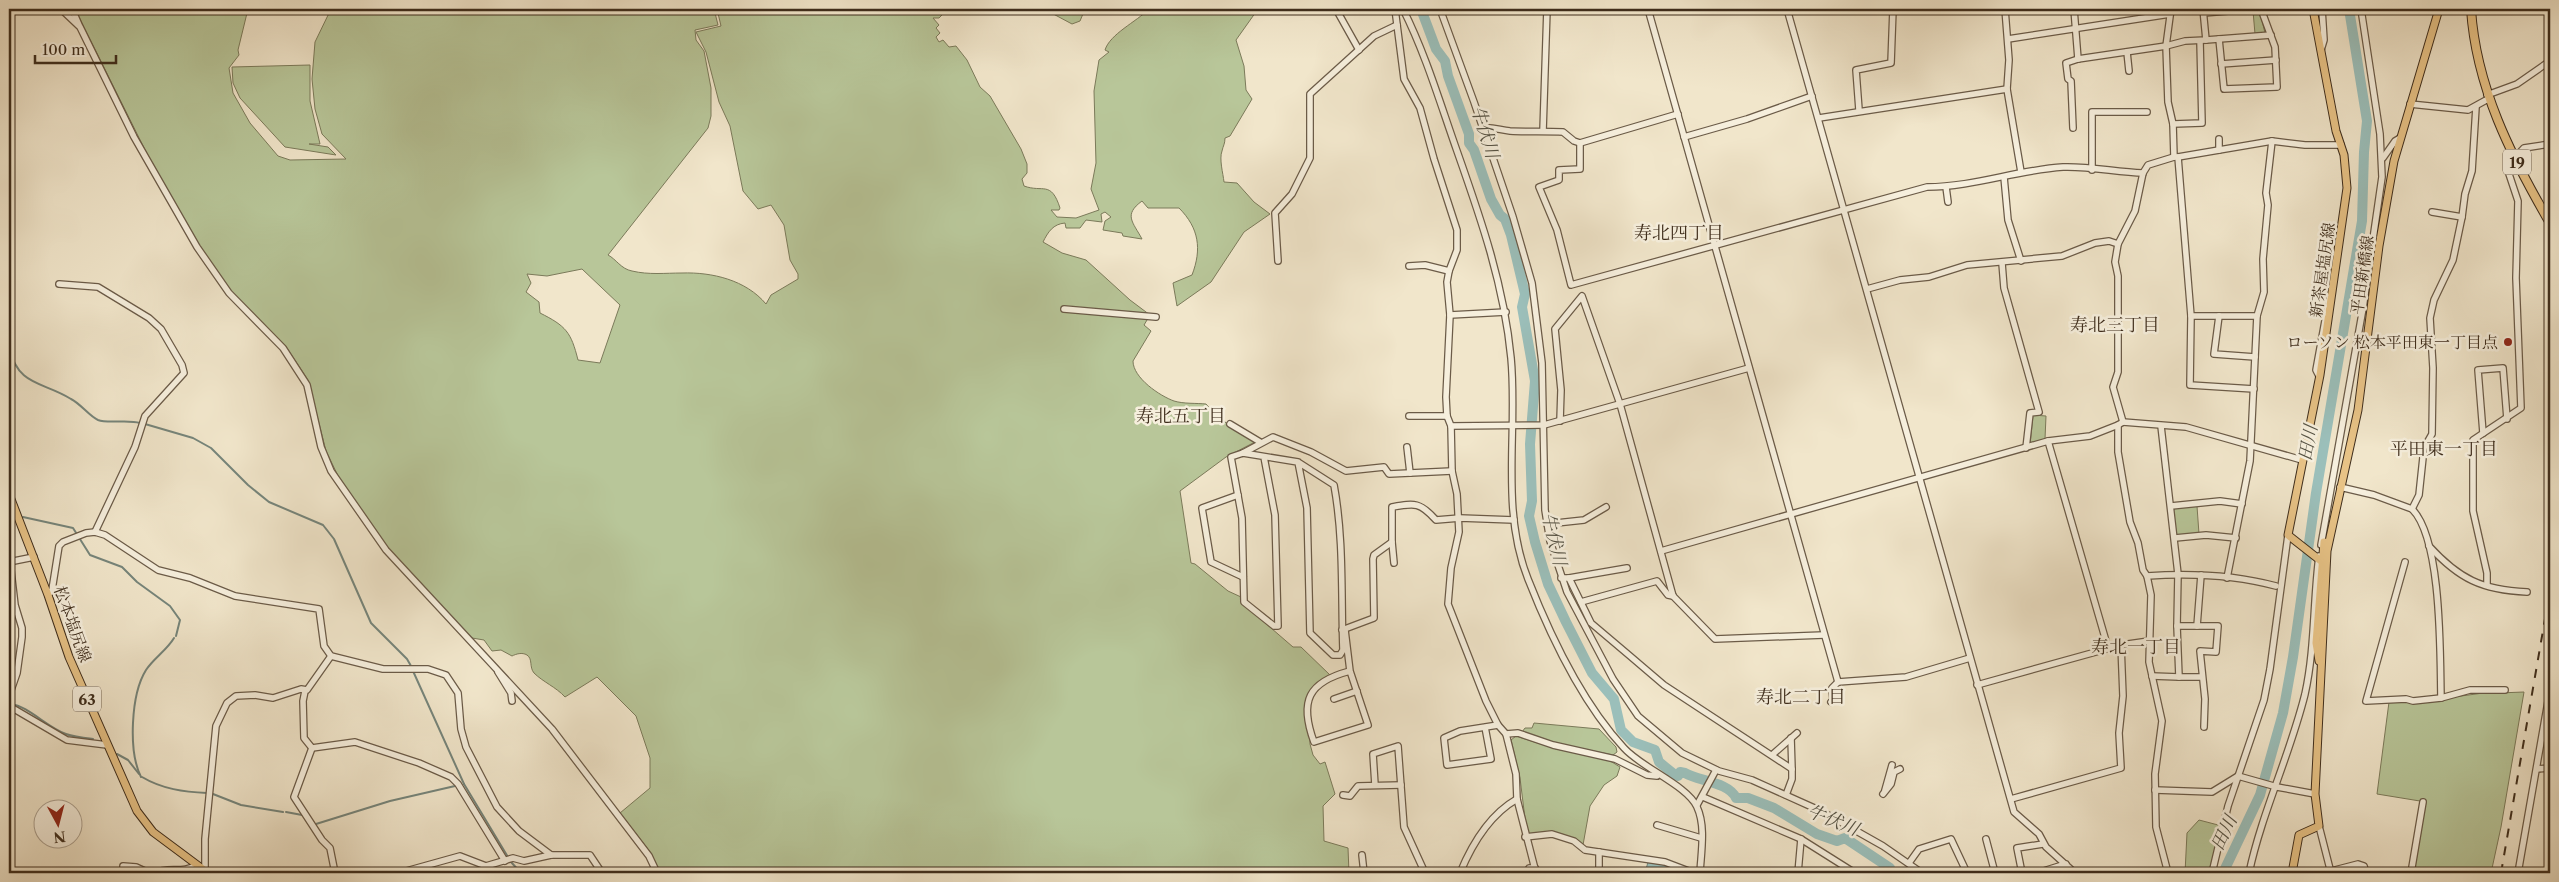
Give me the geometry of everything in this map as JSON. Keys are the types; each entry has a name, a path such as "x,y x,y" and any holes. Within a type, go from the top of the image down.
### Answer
{"highway":[{"name":"19","path":"2471,9 2477,55 2488,97 2514,156 2550,223"}],"main road":[{"name":"新茶屋塩尻線","path":"2290,536 2302,460 2333,296 2347,188 2347,169 2320,52 2313,9"},
{"name":"平田新橋線","path":"2321,669 2327,551 2358,410 2380,246 2400,138 2439,9"},
{"name":"松本塩尻線","path":"9,494 48,595 69,657 130,796 145,823 163,841 207,872"},
{"path":"2292,873 2299,836 2319,826 2315,794 2321,669 2316,643 2319,559 2331,507 2338,495"},
{"path":"2290,536 2319,559"}],"street":[{"path":"61,9 80,27"},
{"path":"72,9 134,137 197,247 229,294 283,348 302,376 307,385 321,447 332,471 353,505 386,550 552,729 649,856 657,873"},
{"path":"1336,9 1359,50"},
{"path":"1395,9 1404,79 1420,108 1457,230 1457,250 1449,271 1448,301 1450,316 1446,397 1447,416 1450,426 1452,471 1460,518 1460,532 1448,586 1448,604 1498,725 1506,734 1516,774 1517,799 1525,838 1536,872"},
{"path":"1403,9 1431,75 1488,237 1506,312 1515,425 1514,520 1520,557 1540,610 1590,704 1625,750 1659,776 1689,795 1697,805 1700,816 1701,838 1700,873"},
{"path":"1440,9 1513,217 1532,283 1541,344 1542,425 1547,524 1561,578 1613,679 1638,716 1669,745 1716,771 1752,780 1786,795 1884,846 1922,873"},
{"path":"1543,131 1547,9"},
{"path":"1648,9 1838,682"},
{"path":"1787,9 2014,812 2039,834 2043,844 2075,873"},
{"path":"1859,110 1856,70 1891,63 1893,9"},
{"path":"2005,9 2008,39 2007,89 2021,172"},
{"path":"2074,9 2078,59"},
{"path":"2173,124 2202,123 2204,11 2252,9"},
{"path":"2219,39 2224,89 2277,87 2276,60 2271,35 2261,9"},
{"path":"2320,52 2324,40 2322,9"},
{"path":"2249,873 2273,786 2300,711 2308,679 2319,559 2364,308 2383,158 2360,9"},
{"path":"2008,39 2170,12 2166,46 2168,102 2173,124 2192,316 2190,385 2254,389"},
{"path":"1278,262 1275,212 1292,194 1310,158 1310,94 1374,36 1397,25"},
{"path":"2073,128 2071,81 2068,79 2065,64 2078,59 2166,46 2185,41 2271,35"},
{"path":"2127,52 2129,71"},
{"path":"2222,64 2276,60"},
{"path":"2410,104 2468,110 2476,107 2488,97 2517,84 2550,61"},
{"path":"1819,118 1859,110 2007,89"},
{"path":"1684,137 1747,119 1812,96"},
{"path":"2412,509 2419,495 2424,448 2432,434 2433,368 2430,318 2434,300 2453,260 2465,194 2472,171 2476,107"},
{"path":"2092,170 2092,112 2147,112"},
{"path":"1483,128 1492,127 1502,131 1518,132 1563,132 1574,142 1580,142 1678,114"},
{"path":"2383,158 2395,141 2400,138"},
{"path":"2219,139 2220,150"},
{"path":"2227,578 2236,538 2251,445 2257,316 2264,292 2263,259 2268,205 2266,193 2271,166 2272,141"},
{"path":"2168,873 2156,831 2155,774 2162,721 2152,676 2149,641 2152,605 2147,576 2143,570 2138,543 2130,522 2118,452 2120,423 2113,387 2118,372 2118,276 2115,262 2118,244 2135,212 2143,173 2148,165 2176,157 2272,141 2305,145 2341,144"},
{"path":"1580,142 1580,170 1559,170 1559,180 1539,187 1557,230 1571,285 1927,187 1946,187 2004,177 2021,172 2064,167 2143,173"},
{"path":"2487,585 2487,573 2473,511 2474,440 2521,408 2516,278 2518,201 2508,171 2508,165 2514,156 2524,148 2550,144"},
{"path":"2004,177 2008,220 2021,261"},
{"path":"1946,187 1948,202"},
{"path":"2432,212 2462,217"},
{"path":"1867,289 1900,280 1929,277 1967,265 2062,256 2095,243 2109,242 2118,244"},
{"path":"2002,263 2004,288 2039,412 2030,413 2026,448"},
{"path":"1409,266 1425,265 1449,271"},
{"path":"60,284 98,287 149,318 160,329 182,365 184,373 145,416 135,447 95,532"},
{"path":"1560,421 1561,390 1555,329 1582,296 1620,404 1673,596 1715,640 1824,635"},
{"path":"1064,309 1156,317"},
{"path":"1450,316 1506,312"},
{"path":"2192,316 2257,316"},
{"path":"2219,316 2214,354 2255,357"},
{"path":"1450,426 1542,425 1749,368"},
{"path":"2483,433 2478,370 2503,368 2507,419"},
{"path":"1408,416 1447,416"},
{"path":"1661,551 2048,441 2090,436 2120,423 2186,427 2302,460"},
{"path":"1230,424 1260,442"},
{"path":"2161,426 2178,574 2177,626 2179,677"},
{"path":"1264,457 1275,515 1278,626 1274,626 1244,602 1242,518 1232,457 1273,437 1311,452 1346,471 1384,467 1389,474 1452,471"},
{"path":"2048,441 2108,648"},
{"path":"1407,447 1410,473"},
{"path":"1243,453 1298,462 1334,485 1338,506 1344,630 1350,671 1368,725 1314,742 1308,718 1310,698 1314,688 1329,677 1350,671"},
{"path":"1298,462 1307,508 1310,633 1333,655 1340,655 1343,650 1344,630"},
{"path":"2340,487 2374,495 2412,509 2421,522 2429,546 2436,581 2441,698"},
{"path":"1238,495 1202,508 1211,562 1243,577"},
{"path":"2170,506 2220,500 2242,504"},
{"path":"1394,563 1392,507 1412,504 1425,507 1436,520 1460,518 1514,520"},
{"path":"1547,524 1584,520 1606,507"},
{"path":"48,595 52,590 62,542 95,532 105,535 158,570 190,578 235,596 319,609 324,646 331,656 383,669 428,669 446,675 458,693 461,729 466,747 496,807 519,831 551,855"},
{"path":"2175,538 2206,535 2236,538"},
{"path":"2212,873 2238,776 2264,700 2290,536"},
{"path":"1344,630 1374,618 1373,559 1374,555 1392,542"},
{"path":"2429,546 2460,576 2501,590 2527,592"},
{"path":"2280,597 2276,586 2282,559 2286,554"},
{"path":"9,696 17,673 22,628 15,605 9,562 34,557"},
{"path":"2405,562 2366,700 2406,699 2413,701 2441,698 2470,690 2506,690"},
{"path":"1561,578 1627,568"},
{"path":"2147,576 2178,574 2250,579 2276,586"},
{"path":"2197,626 2201,576"},
{"path":"1568,578 1591,623 1664,685 1792,769"},
{"path":"1581,602 1657,581 1668,595 1673,596"},
{"path":"2177,626 2218,626 2216,652 2200,651 2201,677 2205,699 2204,727"},
{"path":"1978,685 2108,648 2149,641"},
{"path":"2011,799 2122,768 2119,733 2123,696 2121,645"},
{"path":"312,748 304,738 303,701 305,691 331,656"},
{"path":"1831,702 1833,700 1832,688 1838,682 1906,677 1970,658"},
{"path":"498,670 498,676 512,697 512,701"},
{"path":"2152,676 2201,677"},
{"path":"207,872 205,839 214,740 223,709 236,696 254,694 273,698 300,689 305,691"},
{"path":"2518,873 2550,690"},
{"path":"1334,699 1357,691"},
{"path":"9,706 67,740 107,745"},
{"path":"1485,728 1490,759 1448,765 1444,738 1460,731 1498,725"},
{"path":"1772,755 1797,733"},
{"path":"1506,734 1518,734 1615,759 1646,774 1659,776"},
{"path":"1786,795 1792,778 1791,738"},
{"path":"312,748 356,742 419,763 451,777 458,784 505,860"},
{"path":"1375,785 1373,754 1398,746 1404,827 1424,873"},
{"path":"312,748 294,797 322,840 330,848 335,873"},
{"path":"1615,759 1625,750"},
{"path":"1892,765 1884,792 1891,784 1894,772 1900,769"},
{"path":"2537,769 2550,768"},
{"path":"1697,805 1716,771"},
{"path":"2155,790 2212,792 2238,776 2273,786 2315,794"},
{"path":"1343,794 1350,796 1358,786 1400,784"},
{"path":"1704,795 1801,839 1853,873"},
{"path":"1460,873 1468,854 1481,833 1501,808 1517,799"},
{"path":"2412,873 2423,802"},
{"path":"1657,825 1701,838"},
{"path":"2319,826 2331,872 2358,864 2364,866 2366,873"},
{"path":"1525,838 1552,834 1574,841 1584,850 1665,862 1694,873"},
{"path":"1798,873 1801,839"},
{"path":"1909,863 1919,849 1951,839 1967,873"},
{"path":"1986,839 1995,873"},
{"path":"2022,873 2017,848 2043,844"},
{"path":"1598,852 1599,873"},
{"path":"399,873 460,856 486,866 513,858 524,861 551,855 590,855 602,873"},
{"path":"1362,855 1364,873"},
{"path":"155,873 161,870 174,871 192,867 196,864"},
{"path":"2037,873 2066,864"},
{"path":"124,866 136,866 149,873"},
{"path":"1527,873 1529,868 1536,872"}],"green space":[{"path":"75,9 248,9 238,50 239,55 229,68 233,93 250,123 278,156 290,160 346,159 322,134 315,109 312,79 315,42 331,9 714,9 718,25 695,30 696,40 704,51 711,88 711,116 708,128 608,255 632,271 705,274 728,279 749,289 766,304 771,295 798,279 798,274 790,260 784,225 771,205 758,209 743,191 730,126 719,102 706,52 696,32 721,26 717,9 943,9 944,13 939,18 933,18 939,25 936,28 940,33 936,37 939,42 943,40 949,47 956,46 967,60 980,87 990,96 1021,149 1027,164 1027,173 1022,179 1024,186 1050,191 1057,199 1060,208 1059,210 1051,210 1057,217 1076,218 1099,210 1091,189 1096,163 1094,91 1099,60 1109,52 1105,50 1112,39 1149,9 1258,9 1236,40 1244,66 1246,90 1252,99 1230,136 1225,138 1221,162 1224,182 1237,183 1254,202 1270,214 1244,232 1211,282 1177,306 1173,283 1192,275 1198,248 1195,231 1179,208 1148,208 1142,201 1136,206 1131,215 1133,223 1142,239 1103,230 1105,221 1111,217 1105,212 1101,214 1102,222 1086,220 1080,228 1066,228 1065,223 1057,225 1049,232 1043,242 1062,253 1086,260 1130,300 1150,315 1144,325 1151,331 1133,361 1137,374 1148,386 1174,401 1206,404 1219,418 1255,442 1226,457 1180,491 1191,563 1195,564 1228,591 1241,597 1242,603 1293,647 1301,647 1330,675 1313,688 1308,698 1310,744 1313,755 1320,764 1325,762 1335,794 1323,806 1324,841 1348,848 1349,873 660,873 651,853 620,813 650,788 650,758 636,716 597,677 565,697 534,673 527,655 521,653 512,656 501,650 492,651 484,640 472,638 387,547 343,486 326,451 308,380 285,345 233,294 195,239 156,172","holes":["582,269 620,305 600,363 578,360 570,336 562,326 540,313 539,302 526,292 531,283 527,274 547,276"]},
{"path":"1044,9 1085,9 1080,21 1072,24"},
{"path":"2257,10 2260,12 2265,33 2255,34 2253,11"},
{"path":"310,65 310,101 320,144 309,144 328,147 336,155 285,147 240,98 233,83 232,67"},
{"path":"2033,415 2046,416 2045,439 2030,445"},
{"path":"2197,506 2199,534 2179,536 2176,534 2173,512 2175,507"},
{"path":"2498,691 2498,693 2524,692 2501,827 2491,873 2414,873 2426,802 2377,794 2389,702 2439,699"},
{"path":"1534,723 1599,729 1616,747 1617,752 1613,755 1550,742 1522,732 1525,728 1532,728"},
{"path":"1516,736 1556,749 1607,759 1620,767 1617,776 1604,785 1590,806 1583,845 1562,834 1527,835 1520,778 1511,740"},
{"path":"2199,820 2222,826 2211,873 2185,873 2187,833"}],"water":[{"path":"1648,862 1665,864 1688,873 1645,873"}],"waterway":[{"name":"牛伏川","path":"1421,9 1436,49 1445,61 1448,76 1469,134 1469,143 1474,150 1491,199 1500,215 1505,219 1511,235 1525,294 1522,307 1535,381 1530,444 1532,501 1529,516 1535,542 1548,584 1566,622 1592,673 1614,699 1621,730 1633,742 1655,750 1659,762 1675,775 1678,776 1680,772 1685,773 1720,785 1727,788 1736,798 1748,798 1774,808 1817,834 1837,841 1845,838 1890,868 1890,873"},
{"name":"田川","path":"2223,873 2260,795 2283,713 2293,657 2316,493 2362,221 2367,121 2349,9"},
{"path":"9,348 13,361 25,377 75,401 98,420 140,423"},
{"path":"145,424 193,438 211,448 248,485 269,502 323,525 334,539 371,623 407,659 411,666"},
{"path":"23,517 73,528 90,555 122,567 137,582 170,606 180,620 176,636"},
{"path":"141,777 134,753 133,738 134,708 137,693 146,670 174,638"},
{"path":"413,671 464,784"},
{"path":"11,704 24,709 66,734 93,739"},
{"path":"117,754 128,760 139,774"},
{"path":"142,777 173,789 207,793"},
{"path":"464,784 511,862 521,873"},
{"path":"316,824 390,801 455,786"},
{"path":"213,794 241,805 283,812"},
{"path":"286,812 302,815"}],"railway":[{"path":"2501,873 2550,590"}],"place":[{"name":"ローソン 松本平田東一丁目点","path":"2508,342"}],"district":[{"name":"寿北四丁目","path":"1679,233"},
{"name":"寿北三丁目","path":"2115,325"},
{"name":"寿北五丁目","path":"1181,416"},
{"name":"平田東一丁目","path":"2444,449"},
{"name":"寿北一丁目","path":"2136,647"},
{"name":"寿北二丁目","path":"1801,697"}]}
